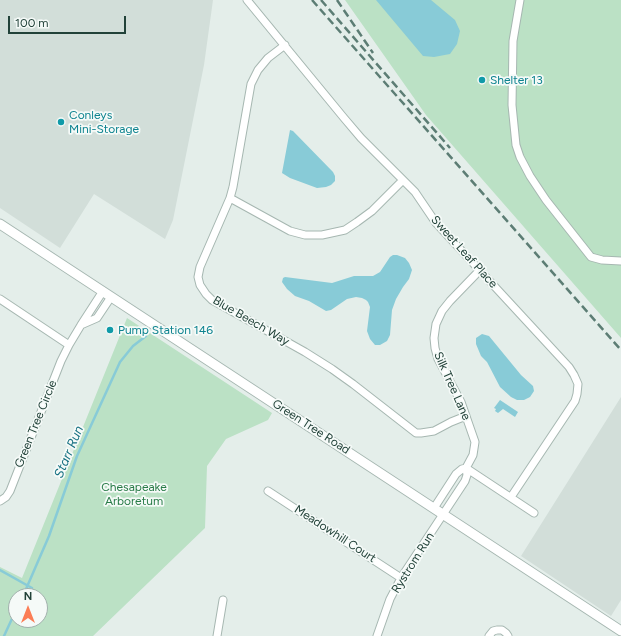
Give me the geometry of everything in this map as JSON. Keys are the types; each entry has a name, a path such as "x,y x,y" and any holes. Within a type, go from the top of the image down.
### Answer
{"street":[{"name":"Sweet Leaf Place","path":"247,0 361,138 415,192 436,223 569,366 574,375 578,384 575,401 511,497"},
{"path":"520,0 514,41 512,105 516,145 520,157 530,176 546,200 591,257 621,261"},
{"name":"Blue Beech Way","path":"285,45 268,58 258,70 251,84 230,198 200,267 198,277 200,285 212,300 332,369 359,388 416,433 429,433 466,416"},
{"path":"230,198 290,231 322,235 345,230 358,222 372,211 403,180"},
{"name":"Green Tree Road","path":"0,224 621,632"},
{"name":"Silk Tree Lane","path":"434,508 456,474 462,469 466,468 474,455 475,448 461,402 438,359 434,338 436,324 442,311 450,301 480,270"},
{"name":"Green Tree Circle","path":"0,501 10,491 61,361 81,325 103,292"},
{"path":"81,325 97,318 111,297"},
{"path":"0,299 69,345"},
{"path":"466,468 534,513"},
{"name":"Silk Tree Lane","path":"444,515 468,475 466,468"},
{"name":"Meadowhill Court","path":"268,491 401,578"},
{"name":"Rystrom Run","path":"377,636 381,620 401,578 444,515"},
{"path":"217,636 223,600"},
{"path":"489,636 493,631 497,630 502,630 508,636"}],"shaded area":[{"path":"0,0 213,0 204,65 173,220 165,239 94,194 60,248 0,208"},
{"path":"621,397 621,600 611,616 521,556"}],"green space":[{"path":"345,0 621,0 621,338 426,115"},
{"name":"Chesapeake Arboretum","path":"127,318 272,413 268,420 226,439 207,466 205,528 93,636 0,636 0,567 22,578"}],"water":[{"path":"376,0 431,0 455,20 460,31 457,44 450,54 434,57 423,56"},
{"path":"290,130 293,131 333,172 335,181 331,185 317,188 290,178 282,173"},
{"path":"393,255 405,258 412,270 409,279 396,299 392,310 390,335 387,341 380,345 375,345 370,339 367,331 370,307 366,300 356,297 347,299 331,310 326,311 309,301 295,296 282,282 283,278 285,277 332,283 354,276 373,276 380,272"},
{"path":"482,334 489,336 521,375 533,386 534,391 530,397 524,400 517,400 511,397 500,387 487,362 481,356 476,344 476,338"},
{"path":"500,400 518,412 515,417 503,409 498,413 495,411 496,409 494,408"}],"waterway":[{"name":"Starr Run","path":"26,588 49,536 77,456 120,362 133,346 146,336"},
{"name":"Starr Run","path":"0,570 32,588"},
{"name":"Starr Run","path":"4,636 8,627"}],"railway":[{"path":"312,0 621,350"},
{"path":"321,0 450,148"},
{"path":"337,0 373,53"}],"place":[{"name":"Shelter 13","path":"482,80"},
{"name":"Conleys Mini-Storage","path":"61,122"},
{"name":"Pump Station 146","path":"110,330"}]}
